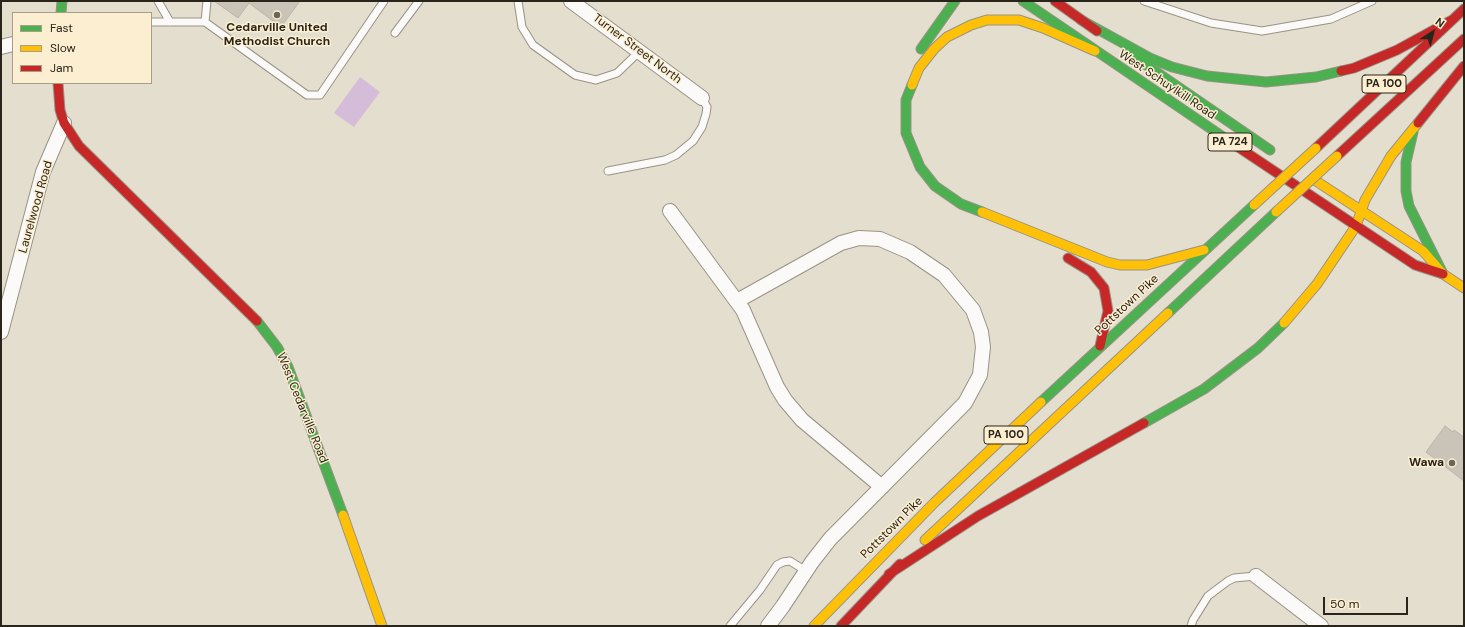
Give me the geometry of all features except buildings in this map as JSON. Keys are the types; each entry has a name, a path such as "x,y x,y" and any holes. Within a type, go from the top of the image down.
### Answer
{"main road":[{"path":"61,12 62,1"},
{"name":"West Schuylkill Road","path":"1023,1 1095,51 1415,265 1443,274"},
{"name":"West Schuylkill Road","path":"1055,1 1277,155"},
{"path":"908,68 953,3"},
{"name":"Pottstown Pike","path":"814,626 935,502 1100,346 1316,148 1464,9"},
{"path":"1095,51 1043,28 1019,20 1005,19 975,24 947,37 934,49 919,68 906,100 906,133 920,168 935,186 961,204 1107,262 1120,265 1147,265 1204,250"},
{"path":"1081,20 1150,58 1172,67 1208,76 1260,82 1316,77 1354,68 1403,47 1452,20"},
{"name":"PA 100","path":"841,626 889,574 947,518 1464,39"},
{"path":"889,574 978,516 1204,390 1231,370 1273,334 1303,302 1347,243 1379,173 1415,125 1464,66"},
{"path":"58,84 59,103 64,123"},
{"path":"901,86 896,117 901,147"},
{"name":"West Cedarville Road","path":"64,123 79,146 261,325 277,347 288,367 329,473 382,626"},
{"path":"1415,125 1406,162 1406,191 1409,206 1416,222 1443,274"},
{"name":"West Schuylkill Road","path":"1288,162 1423,252 1443,274 1464,288"},
{"path":"956,211 968,217"},
{"path":"1022,238 1036,244"},
{"path":"1056,252 1083,266 1091,272 1104,288 1108,311 1100,346"}],"street":[{"name":"Turner Street North","path":"571,1 702,98"},
{"path":"1,47 12,44"},
{"name":"Laurelwood Road","path":"1,332 43,172 64,123"},
{"path":"670,211 738,301 759,342 777,387 785,400 807,424 882,486"},
{"path":"738,301 841,243 859,238 880,239 910,252 944,275 959,291 973,310 981,332 983,347 980,375 964,403 830,539 806,571 784,606 768,626"},
{"path":"1256,576 1321,626"}],"lane":[{"path":"158,1 170,22"},
{"path":"205,22 207,1"},
{"path":"152,22 205,22 307,95 320,95 384,1"},
{"path":"395,33 419,1"},
{"path":"518,1 522,27 533,46 575,75 596,80 617,73 640,51"},
{"path":"1145,1 1211,23 1262,31 1331,20 1372,1"},
{"path":"608,171 665,160 676,155 693,141 702,127 707,107 702,98"},
{"path":"730,626 760,590 776,565 790,561 806,571"},
{"path":"1192,626 1193,620 1208,596 1218,588 1234,578 1256,576"}],"shaded area":[{"path":"360,77 380,92 354,127 334,113"}],"traffic: fast":[{"path":"61,12 62,1"},
{"path":"921,49 955,1"},
{"path":"1023,1 1232,143"},
{"path":"1081,20 1150,58 1172,67 1207,76 1266,82 1316,77 1341,71"},
{"path":"1133,56 1270,150"},
{"path":"912,85 906,100 906,133 920,167 935,186 961,204 982,212"},
{"path":"1413,132 1406,162 1406,191 1409,206 1443,274"},
{"path":"1041,402 1254,205"},
{"path":"1168,313 1276,212"},
{"path":"257,321 277,347 288,367 343,515"},
{"path":"1144,423 1204,389 1258,348 1284,323"}],"traffic: slow":[{"path":"912,85 919,68 934,49 947,37 971,25 987,20 1019,20 1043,28 1095,51"},
{"path":"1284,323 1317,284 1356,226 1365,200 1391,156 1418,123"},
{"path":"1254,205 1316,148"},
{"path":"1276,212 1337,156"},
{"path":"1313,179 1423,251 1443,274 1464,288"},
{"path":"982,212 1107,262 1120,265 1147,265 1204,250"},
{"path":"925,540 1168,313"},
{"path":"814,626 935,502 1041,402"},
{"path":"343,515 382,626"}],"traffic: jam":[{"path":"1055,1 1097,31"},
{"path":"1316,148 1464,9"},
{"path":"1341,71 1354,68 1397,50 1452,20"},
{"path":"1337,156 1464,39"},
{"path":"1418,123 1464,66"},
{"path":"58,84 60,110 64,123 79,146 257,321"},
{"path":"1232,143 1415,265 1443,274"},
{"path":"1068,258 1091,272 1104,288 1108,311 1100,346"},
{"path":"889,574 978,516 1144,423"},
{"path":"841,626 900,564"}],"place":[{"name":"Cedarville United Methodist Church","path":"277,15"},
{"name":"Wawa","path":"1452,463"}]}
